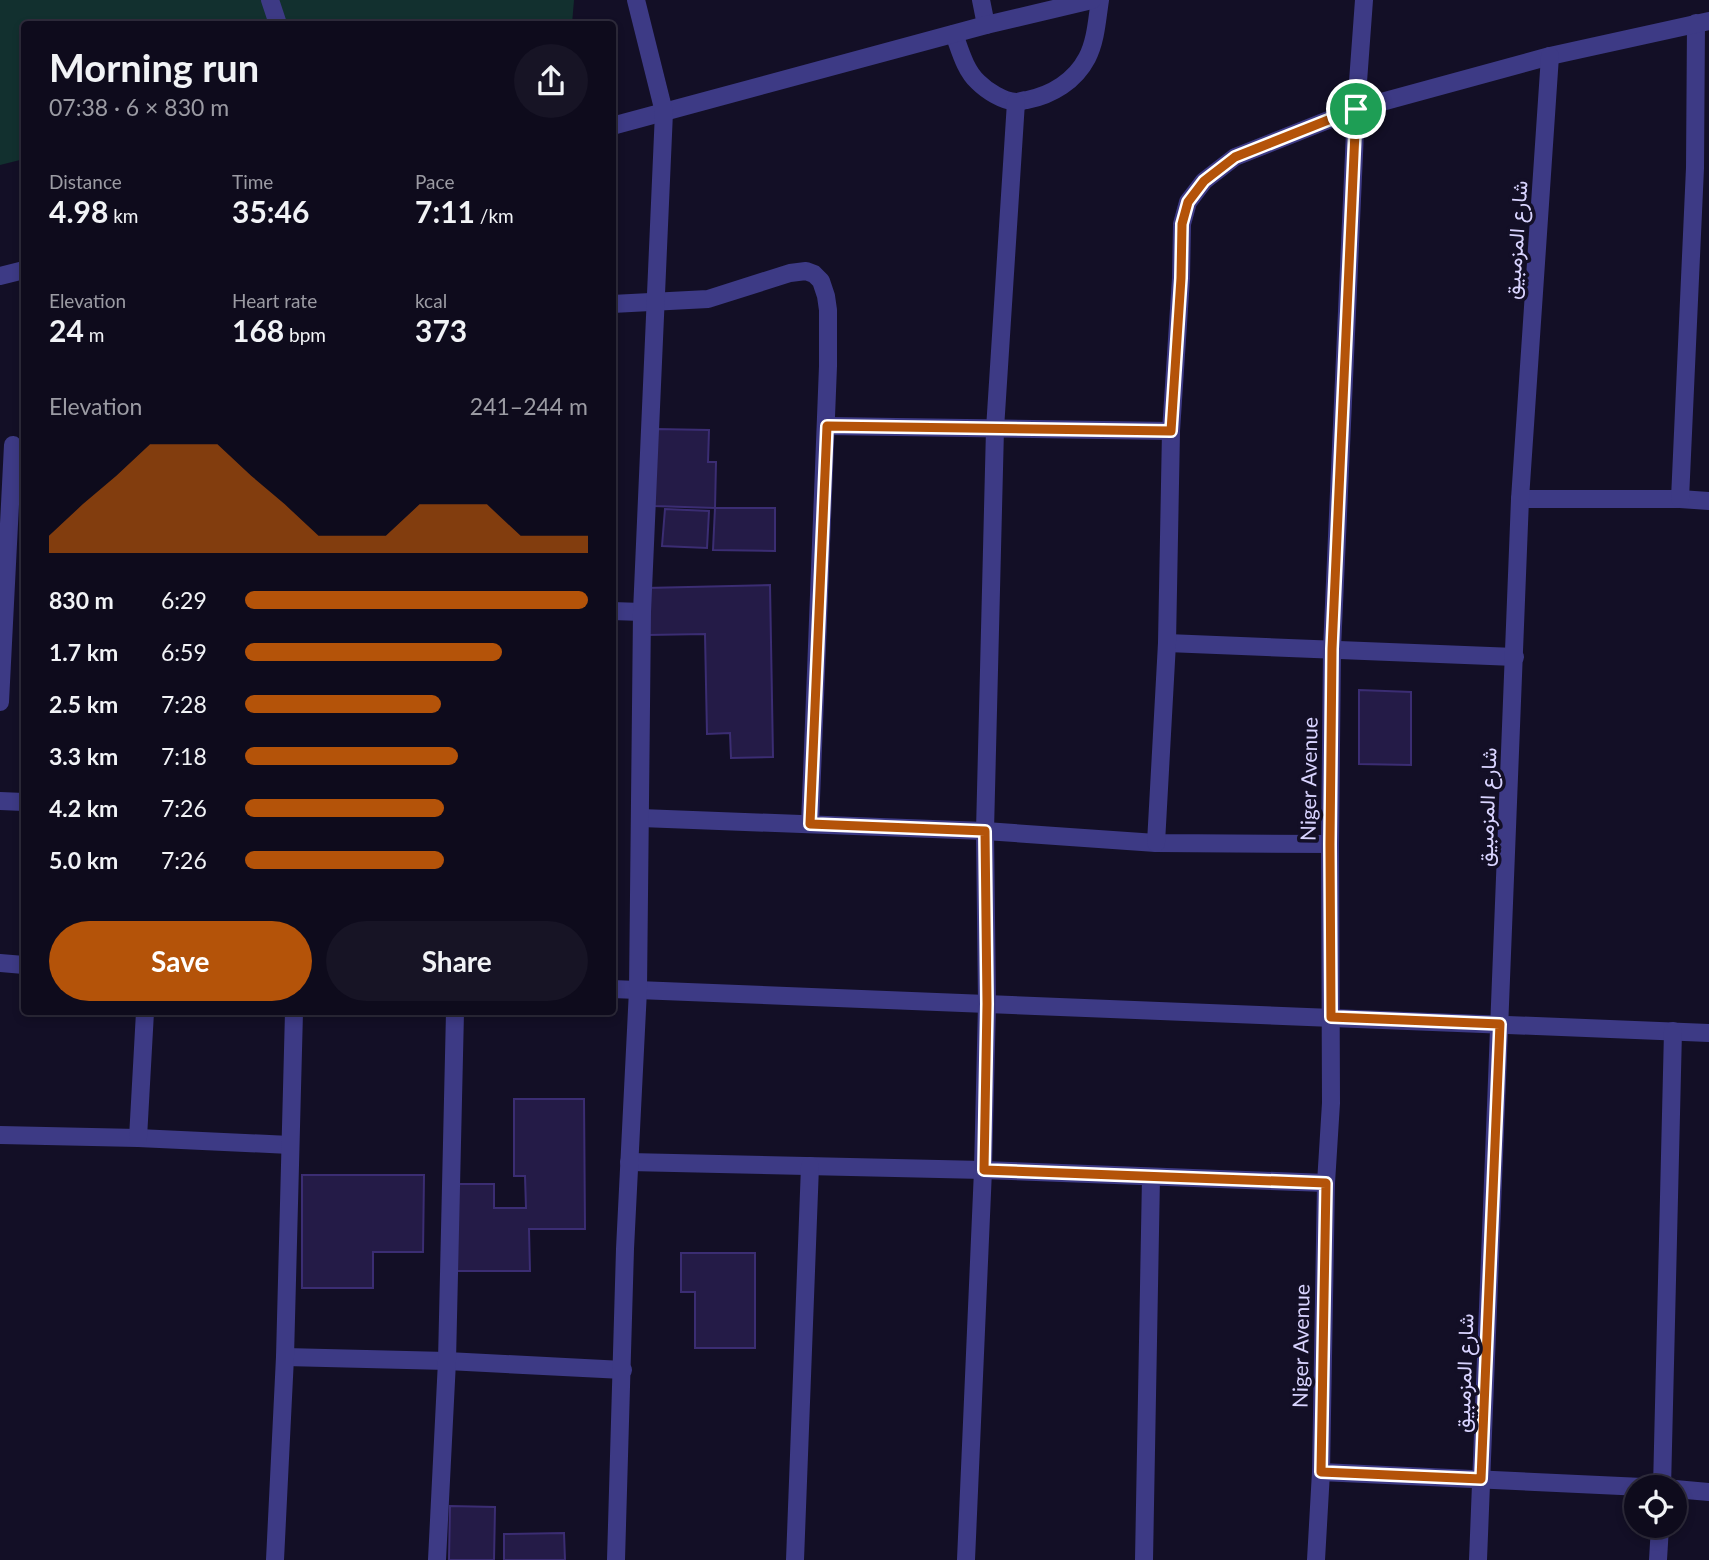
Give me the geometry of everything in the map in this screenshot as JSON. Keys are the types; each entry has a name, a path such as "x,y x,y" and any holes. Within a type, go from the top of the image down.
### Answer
{"street":[{"path":"270,0 277,21"},
{"path":"617,1560 629,1162 638,990 642,612 664,112 636,0"},
{"path":"981,0 986,25"},
{"path":"616,125 986,25 1092,0"},
{"path":"954,34 967,69 977,82 1000,97 1016,102 1044,96 1058,89 1081,68 1089,55 1100,0"},
{"name":"Niger Avenue","path":"1316,1560 1321,1472 1326,1183 1331,1103 1332,649 1356,109 1364,0"},
{"path":"1156,843 1167,643 1171,431 1182,224 1188,202 1204,181 1235,157 1356,109 1550,56 1702,22 1702,167 1680,499"},
{"name":"شارع المزمبيق","path":"1478,1560 1520,499 1550,56"},
{"path":"966,1560 984,1170 987,1004 985,831 995,429 1016,102"},
{"path":"0,276 21,271"},
{"path":"616,304 708,299 790,273 806,271 821,281 828,310 827,426 810,824"},
{"path":"827,426 1171,431"},
{"path":"0,702 12,445"},
{"path":"1520,499 1709,501"},
{"path":"616,611 642,612"},
{"path":"1167,643 1515,657"},
{"path":"0,801 21,802"},
{"path":"641,818 985,831 1156,843 1330,844"},
{"path":"0,963 21,964"},
{"path":"616,989 1709,1033"},
{"path":"138,1138 145,1015"},
{"path":"275,1560 285,1357 294,1015"},
{"path":"437,1560 447,1361 455,1015"},
{"path":"1663,1475 1673,1031"},
{"path":"0,1135 290,1145"},
{"path":"629,1162 984,1170 1326,1183"},
{"path":"795,1560 810,1166"},
{"path":"1144,1560 1151,1177"},
{"path":"285,1357 447,1361 623,1370"},
{"path":"1321,1472 1624,1485"},
{"path":"1687,1490 1709,1492"},
{"path":"1658,1560 1659,1538"}],"green space":[{"path":"0,0 574,0 572,21 21,21 21,160 0,165"}],"building":[{"path":"656,429 709,430 708,462 716,462 715,508 654,506"},
{"path":"715,508 775,508 775,551 713,550"},
{"path":"665,509 709,511 707,548 662,546"},
{"path":"770,585 773,757 731,758 730,733 707,734 705,634 647,635 646,588"},
{"path":"1359,690 1411,692 1411,765 1359,764"},
{"path":"514,1099 584,1099 585,1229 529,1229 530,1271 457,1271 456,1184 494,1184 494,1208 526,1208 525,1176 514,1176"},
{"path":"302,1175 424,1175 423,1252 373,1252 373,1288 302,1288"},
{"path":"681,1253 755,1253 755,1348 695,1348 695,1292 681,1292"},
{"path":"450,1506 495,1507 494,1560 449,1560"},
{"path":"564,1533 565,1560 504,1560 504,1534"}],"route":[{"path":"1356,109 1332,649 1331,1017 1500,1024 1481,1479 1321,1472 1326,1183 984,1170 987,1004 985,831 810,824 827,426 1171,431 1182,224 1188,202 1204,181 1235,157 1356,109"}]}
